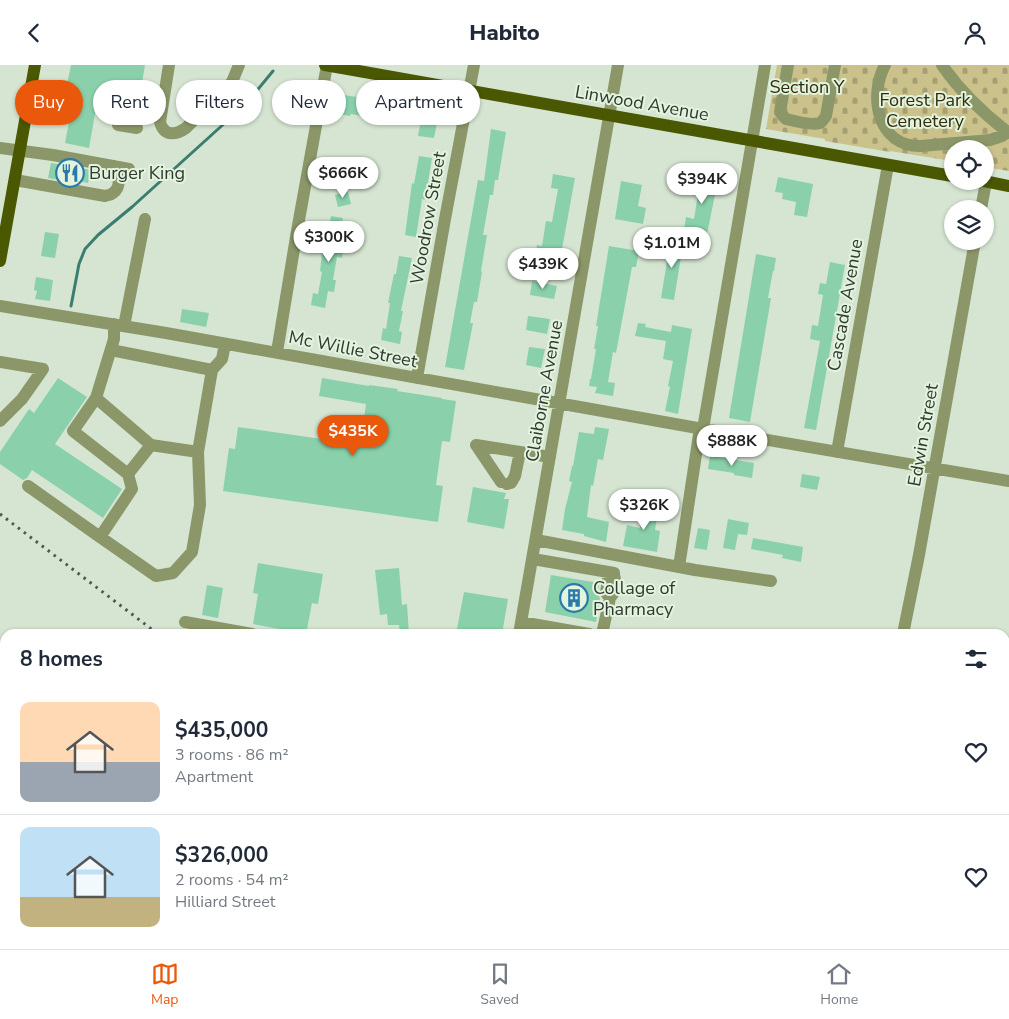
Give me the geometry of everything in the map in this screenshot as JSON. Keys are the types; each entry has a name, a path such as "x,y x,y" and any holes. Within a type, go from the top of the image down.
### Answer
{"main road":[{"path":"0,261 35,65"},
{"name":"Linwood Avenue","path":"326,65 349,67 417,80"},
{"name":"Linwood Avenue","path":"480,92 944,175"},
{"path":"994,182 1009,185"}],"street":[{"path":"169,65 160,123 165,131 176,133 186,128 232,82 239,65"},
{"path":"278,352 326,65"},
{"name":"Woodrow Street","path":"472,80 474,65"},
{"name":"Claiborne Avenue","path":"520,628 618,65"},
{"path":"678,567 765,65"},
{"path":"788,65 780,108 782,115 789,120 811,124 819,123 826,116 835,65"},
{"path":"884,65 878,85 879,111 884,127 899,142 912,146 921,146 990,140 1009,133"},
{"path":"942,65 974,103 990,119 1009,133"},
{"path":"118,125 137,128"},
{"name":"Woodrow Street","path":"417,378 462,125"},
{"path":"0,149 53,155 129,169"},
{"name":"Cascade Avenue","path":"837,452 888,165"},
{"path":"15,180 106,196 114,193 118,187 118,177 114,166"},
{"path":"100,537 132,489 128,474 73,431 96,398 119,325 145,219"},
{"name":"Edwin Street","path":"904,629 935,469 973,250"},
{"name":"Mc Willie Street","path":"0,306 278,352 1009,481"},
{"path":"28,486 156,576 173,573 192,552 200,505 198,452 212,369 222,359 225,344"},
{"path":"111,350 212,369"},
{"path":"0,362 43,369 22,399 0,421"},
{"path":"96,398 152,445 198,452"},
{"path":"128,474 152,445"},
{"path":"520,452 515,476 511,483 504,483 476,445 520,452 550,457"},
{"path":"536,540 678,567 771,581"},
{"path":"603,629 610,598 606,593 608,579 611,575 612,554"},
{"path":"532,559 611,575"},
{"path":"185,622 224,629"}],"green space":[{"name":"Forest Park Cemetery","path":"777,65 1009,65 1009,171 994,168 994,140 944,140 944,160 825,141 825,139 766,129"}],"building":[{"path":"71,65 145,65 142,80 93,80 93,125 89,148 65,143 68,125 83,125 83,80 68,80"},
{"path":"346,95 356,97 356,115 351,114 350,116 346,115"},
{"path":"420,125 437,125 434,138 418,136"},
{"path":"491,129 506,132 498,180 495,180 493,195 490,195 483,235 487,235 482,272 477,302 474,302 470,323 473,323 464,370 445,367 478,180 484,181"},
{"path":"419,156 432,158 425,200 422,199 416,237 405,235 412,183 414,184"},
{"name":"Burger King","path":"51,163 91,170 88,183 48,178"},
{"path":"553,174 575,178 561,264 535,259 537,245 542,246 546,221 552,222 558,189 551,188"},
{"path":"694,175 718,180 707,234 684,230 686,217 694,219 699,188 692,187"},
{"path":"778,177 813,184 807,217 794,215 796,202 782,199 783,193 775,192"},
{"path":"621,181 642,185 638,206 646,208 643,224 615,219"},
{"path":"348,192 351,204 338,207 335,195"},
{"path":"331,216 343,218 338,245 344,246 342,258 337,257 333,280 336,280 334,292 328,291 325,308 311,305 313,293 318,294 322,272 320,271 322,254 324,243 327,243"},
{"path":"45,232 59,234 55,258 41,256"},
{"path":"671,237 684,239 674,300 661,298"},
{"path":"609,246 639,251 636,267 632,267 616,353 613,352 608,382 615,383 613,396 595,393 597,387 589,386 596,349 594,349 598,326 596,326"},
{"path":"756,254 776,258 768,298 771,298 750,422 729,418"},
{"path":"399,256 412,258 401,311 403,311 399,331 402,332 400,344 381,340 383,328 386,329 390,303 388,303"},
{"path":"830,262 845,265 816,430 804,428 820,341 810,339 812,325 818,326 823,295 818,294 820,283 826,284"},
{"path":"36,277 53,280 50,301 35,299 37,291 34,290"},
{"path":"532,281 557,286 554,299 530,295"},
{"path":"182,309 209,313 206,327 180,322"},
{"path":"528,316 550,319 547,334 526,330"},
{"path":"638,323 646,324 645,327 671,332 672,325 692,329 678,414 665,411 673,361 663,359 666,341 635,336"},
{"path":"529,347 545,349 541,368 526,365"},
{"path":"58,378 87,397 55,444 122,489 103,518 32,470 27,478 23,480 0,464 0,452 29,409 34,413"},
{"path":"322,378 398,389 397,391 456,401 450,442 442,441 436,485 443,486 438,522 223,491 229,448 235,449 238,427 377,447 379,431 363,428 366,404 319,396"},
{"path":"595,427 609,429 603,460 598,459 593,486 591,485 587,517 609,522 606,542 584,536 584,534 562,530 572,482 569,481 579,432 594,434"},
{"path":"710,456 754,463 752,478 708,469"},
{"path":"802,474 820,477 817,490 800,487"},
{"path":"473,487 506,493 504,499 509,499 504,529 467,522"},
{"path":"644,504 659,507 655,530 660,531 657,552 623,546 627,525 640,528"},
{"path":"728,519 749,523 747,535 738,534 735,550 723,548"},
{"path":"698,528 710,530 707,550 694,548"},
{"path":"753,538 803,547 801,562 782,558 783,555 751,549"},
{"path":"258,563 323,574 318,604 312,603 307,629 280,629 253,624 258,594 253,593"},
{"path":"399,568 402,605 407,604 409,629 399,629 399,625 388,625 387,614 380,615 375,570"},
{"name":"Collage of Pharmacy","path":"551,575 599,583 598,592 600,599 596,622 545,612"},
{"path":"207,585 223,588 218,618 202,615"},
{"path":"464,592 508,599 503,629 457,629"}],"waterway":[{"path":"71,306 79,264 85,249 98,235 132,207 227,121 254,94 273,71"}],"railway":[{"path":"0,514 151,629"}],"place":[{"name":"Burger King","path":"70,173"},
{"name":"Collage of Pharmacy","path":"574,598"}],"park label":[{"name":"Section Y","path":"807,87"}]}
